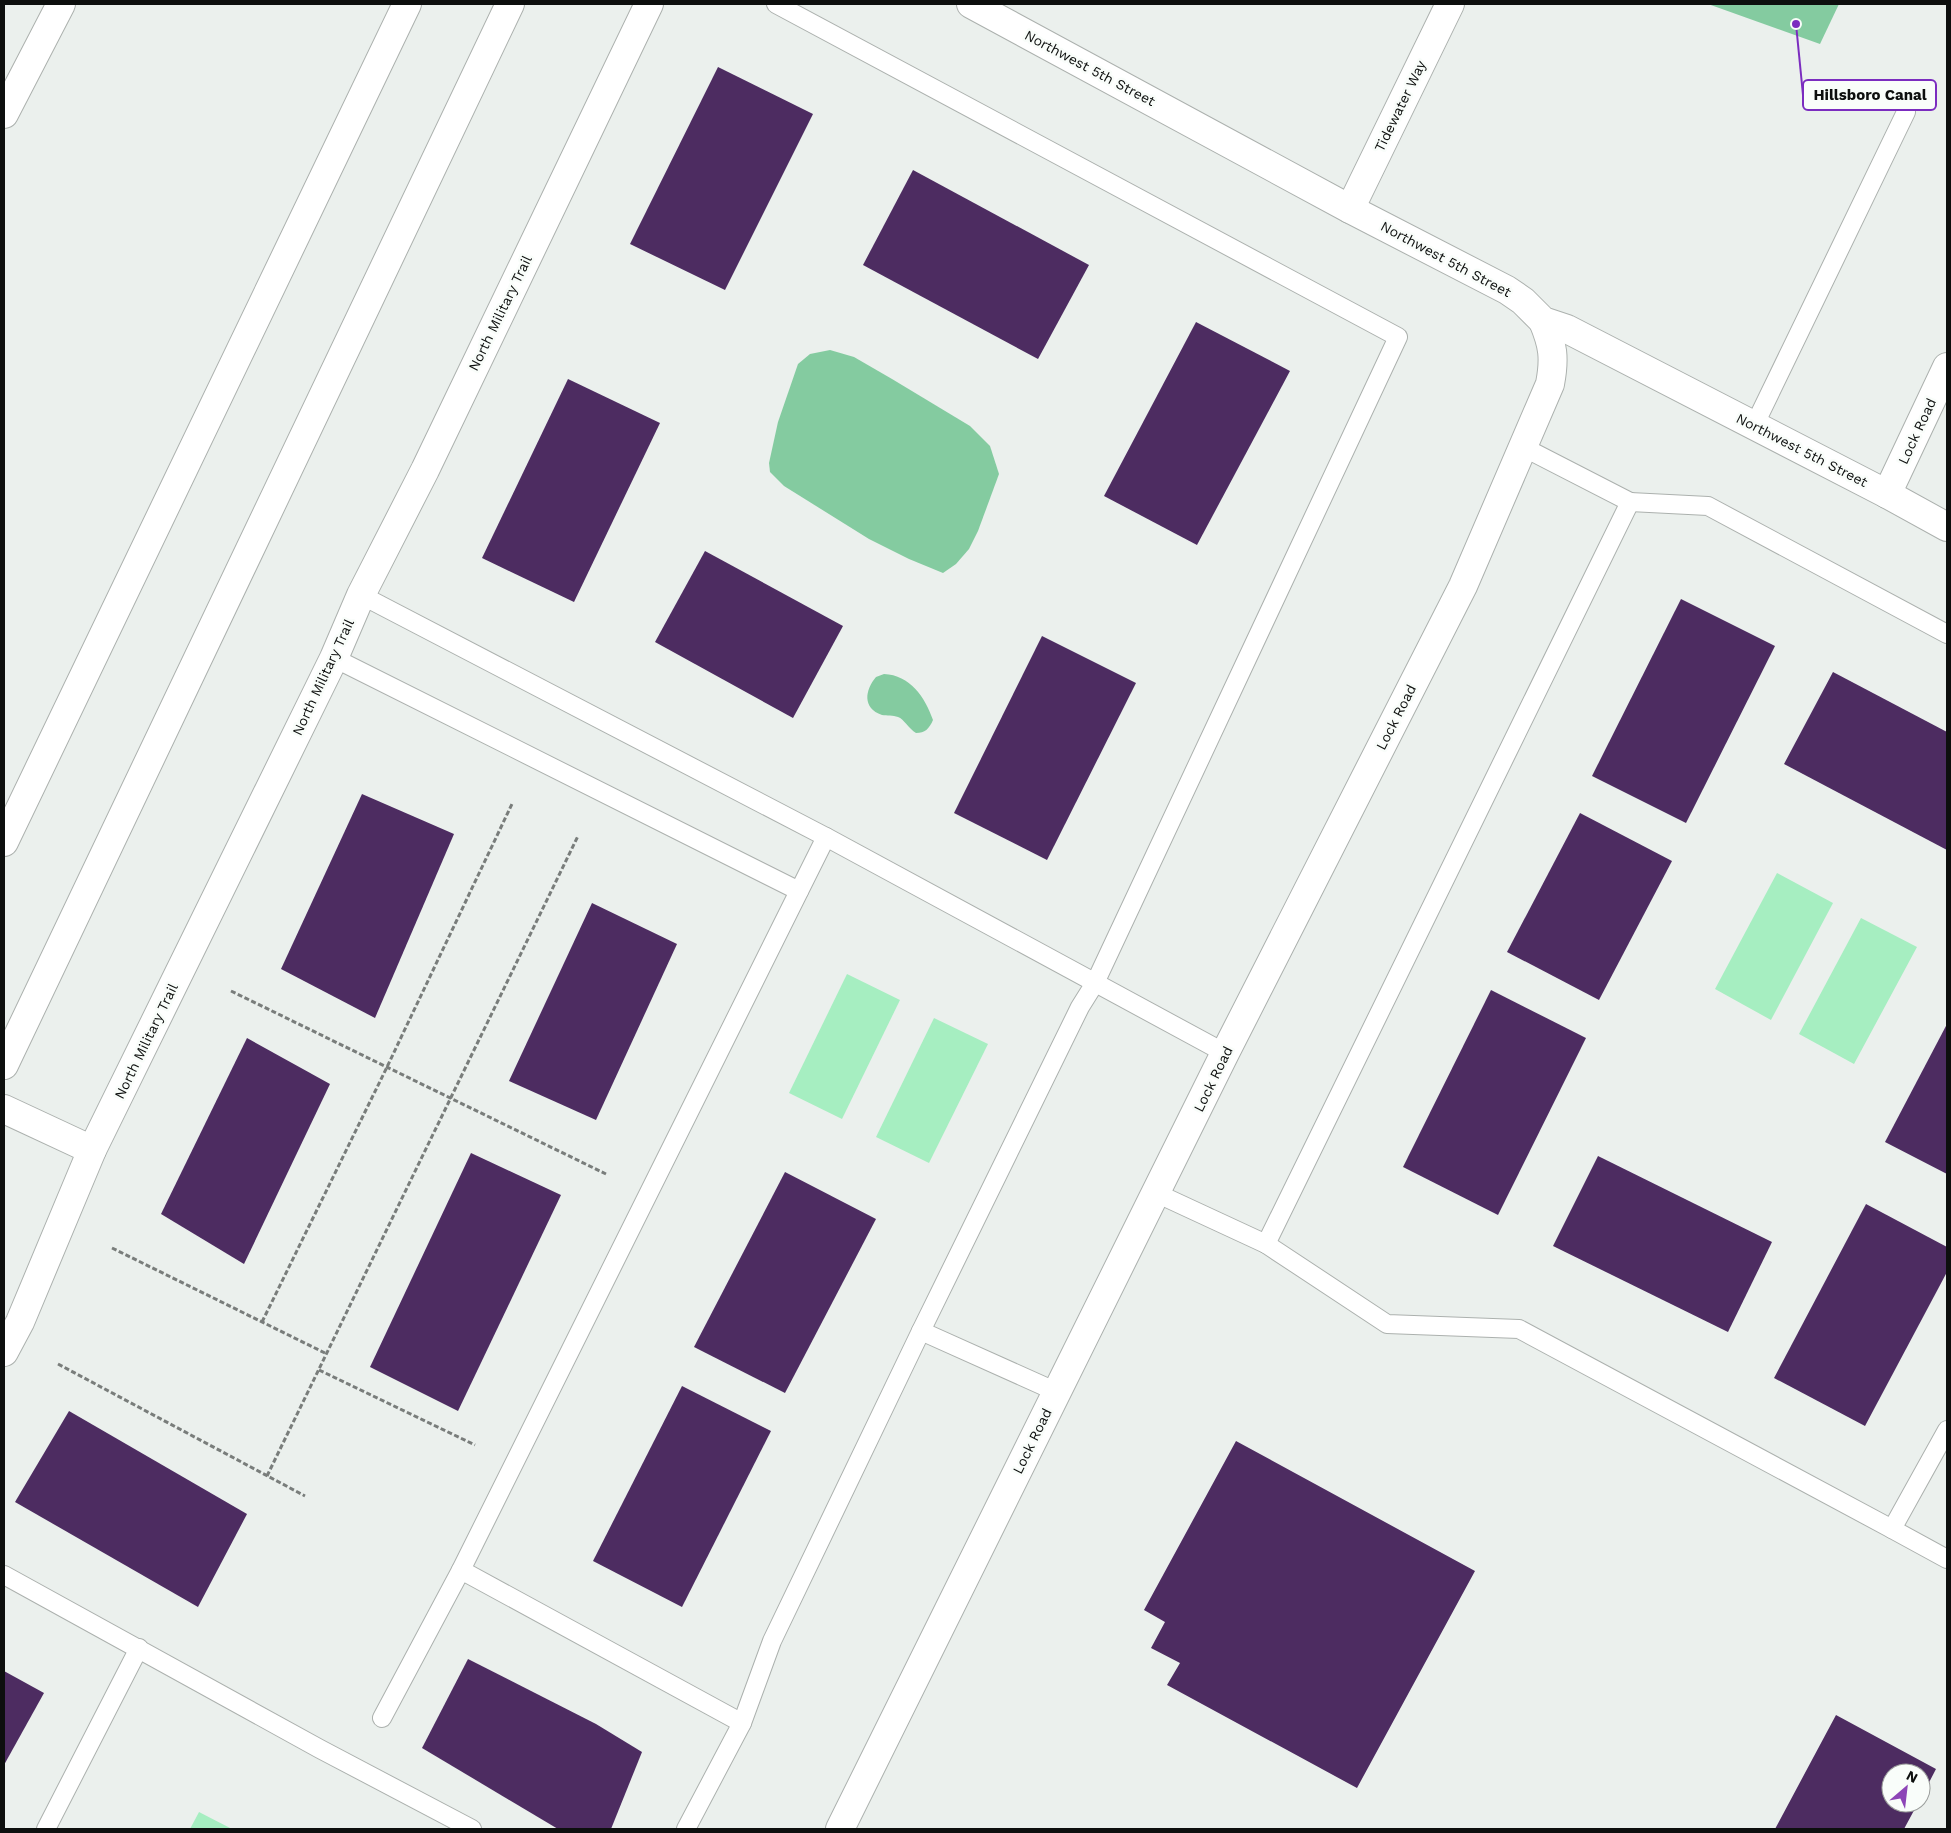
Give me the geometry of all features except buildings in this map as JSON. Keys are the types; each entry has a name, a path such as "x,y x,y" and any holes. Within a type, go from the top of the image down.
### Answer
{"street":[{"path":"4,114 61,4"},
{"path":"4,842 407,4"},
{"path":"4,1065 510,4"},
{"name":"North Military Trail","path":"4,1352 20,1322 92,1150 334,658 361,595 425,470 649,4"},
{"name":"Northwest 5th Street","path":"971,4 1350,209 1507,290 1523,301 1543,321 1567,329 1887,494 1947,527"},
{"name":"Tidewater Way","path":"1350,209 1445,5"},
{"name":"Lock Road","path":"840,1829 1225,1053 1462,586 1550,384 1553,353 1550,337 1543,321"},
{"name":"Lock Road","path":"1887,494 1947,367"},
{"path":"4,1109 92,1150"}],"lane":[{"path":"686,1829 742,1723 772,1641 921,1331 1076,1016 1095,983 1398,337 776,4"},
{"path":"1754,426 1906,112"},
{"path":"1523,447 1630,502 1708,506 1947,634"},
{"path":"1266,1244 1630,502"},
{"path":"361,595 826,837 1225,1053"},
{"path":"334,658 799,891"},
{"path":"382,1718 461,1570 826,837"},
{"path":"1156,1192 1266,1244 1387,1324 1519,1329 1947,1559"},
{"path":"921,1331 1057,1392"},
{"path":"1892,1529 1947,1430"},
{"path":"461,1570 742,1723"},
{"path":"4,1575 320,1749 472,1829"},
{"path":"46,1829 139,1648"}],"path":[{"path":"262,1322 387,1067 512,804"},
{"path":"267,1476 578,836"},
{"path":"231,992 606,1174"},
{"path":"112,1248 327,1354"},
{"path":"58,1364 305,1496"},
{"path":"319,1370 474,1445"}],"shaded area":[{"path":"1708,4 1839,4 1820,44"},
{"path":"830,350 854,357 892,379 970,426 990,446 999,474 978,531 969,549 956,564 943,573 869,539 784,486 770,472 769,463 778,422 798,364 810,354"},
{"path":"884,674 902,678 921,696 933,720 926,730 916,733 900,718 882,715 871,708 867,698 869,687 876,677"},
{"path":"1777,873 1833,903 1771,1020 1715,989"},
{"path":"1861,918 1917,947 1854,1064 1799,1034"},
{"path":"847,974 900,1000 842,1119 789,1093"},
{"path":"934,1018 988,1044 929,1163 876,1137"},
{"path":"199,1812 232,1829 190,1829"}],"place":[{"name":"Hillsboro Canal","path":"1796,24"}]}
